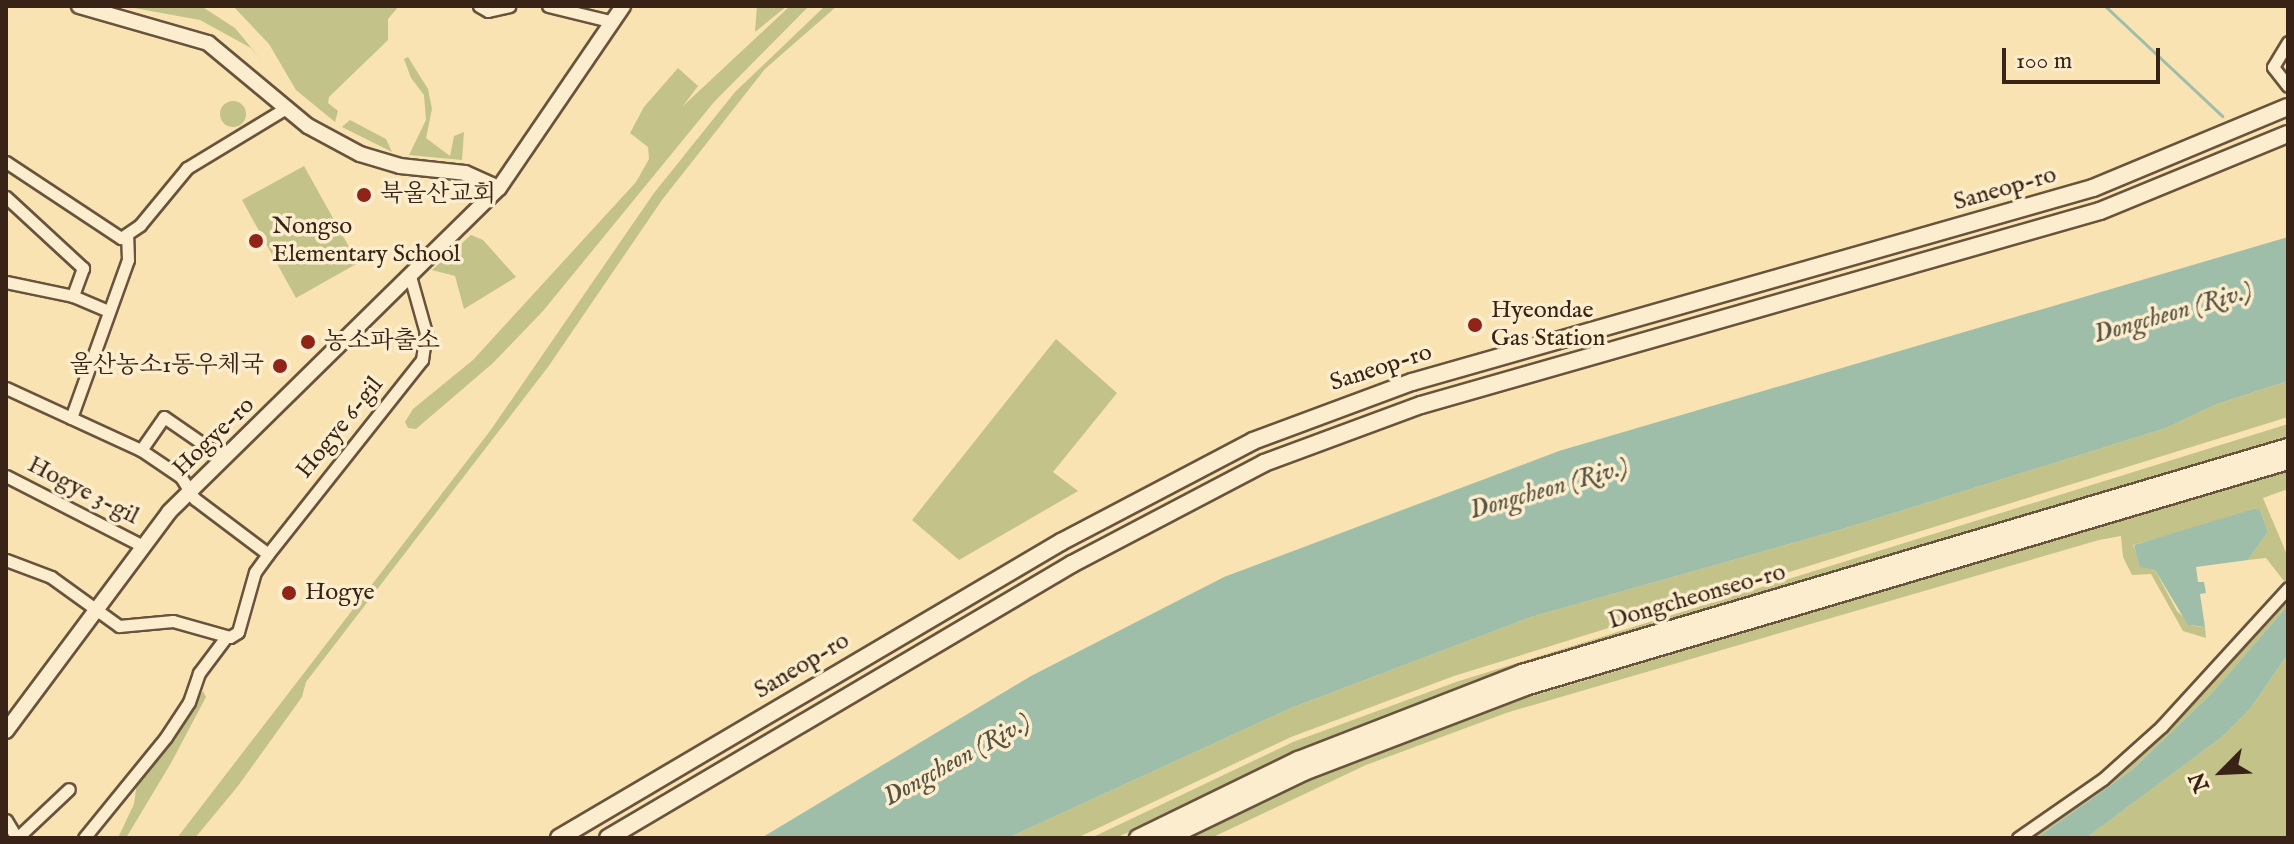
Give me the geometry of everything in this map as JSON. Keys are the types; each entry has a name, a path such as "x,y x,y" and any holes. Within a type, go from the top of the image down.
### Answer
{"main road":[{"name":"Saneop-ro","path":"559,838 1061,542 1253,441 1412,382 2093,188 2288,107"},
{"name":"Saneop-ro","path":"608,838 1085,556 1264,463 1421,405 2100,211 2288,134"},
{"name":"Dongcheonseo-ro","path":"1138,838 1325,749 1522,673 2288,447"},
{"name":"Dongcheonseo-ro","path":"1167,838 1304,772 1525,687 2288,461"}],"street":[{"path":"79,6 208,43 286,108 330,139 371,158 465,173 499,188"},
{"path":"479,6 488,11 509,6"},
{"path":"548,6 610,21"},
{"name":"Hogye-ro","path":"6,731 141,545 189,491 499,188 623,6"},
{"path":"2288,42 2273,64 2288,86"},
{"path":"71,418 128,260 127,236 187,168 286,108"},
{"path":"6,162 105,232 127,236"},
{"path":"6,197 78,261 83,275 73,296"},
{"name":"Hogye 6-gil","path":"84,838 166,737 189,702 199,673 226,637 238,632 255,572 422,360 426,333 410,276"},
{"path":"6,282 73,296 109,311"},
{"path":"6,388 141,450 181,477 189,491 268,554"},
{"path":"141,450 164,417 222,457"},
{"name":"Hogye 3-gil","path":"6,476 141,545"},
{"path":"6,560 42,572 123,627 173,621 226,637"},
{"path":"2018,838 2103,779 2162,726 2288,588"},
{"path":"6,820 17,838 69,789"}],"shaded area":[{"path":"123,6 201,6 235,28 267,67 251,48 200,20"},
{"path":"233,6 399,6 388,19 388,40 329,97 328,103 338,111 335,122 296,90 269,44"},
{"path":"757,6 787,6 755,32"},
{"path":"790,6 809,6 714,102 543,311 493,363 416,429 408,428 405,422 413,409 473,360 636,182 649,159 648,147 630,133 644,107 678,68 698,86 683,106"},
{"path":"825,6 837,6 765,69 662,200 548,367 306,682 302,697 238,786 195,838 177,838 490,431 654,193 735,92"},
{"path":"408,57 428,89 432,109 426,138 450,156 454,136 464,132 462,160 409,155 426,120 424,95 411,78 404,59"},
{"path":"233,101 242,105 246,114 242,123 233,127 224,123 220,114 224,105"},
{"path":"350,120 386,139 392,152 342,127"},
{"path":"304,166 358,263 296,298 242,200"},
{"path":"471,235 483,240 516,277 464,309 455,276 432,270"},
{"path":"1056,339 1117,393 1053,472 1078,491 959,560 912,520"},
{"path":"2288,381 2288,417 1454,676 1291,737 1077,838 1008,838 1291,708 1531,617 1846,528 2166,428 2217,404"},
{"path":"2288,424 2288,436 1459,688 1298,751 1116,838 1091,838 1293,742 1456,682"},
{"path":"2288,471 2288,489 2263,498 2288,557 2288,579 2284,581 2266,558 2248,560 2268,532 2260,510 2133,545 2143,567 2155,570 2177,611 2193,626 2205,627 2206,638 2183,631 2151,574 2132,575 2123,557 2121,536 2099,540 1509,712 1366,765 1211,838 1186,838 1357,759 1519,700"},
{"path":"2288,593 2288,605 2212,693 2133,769 2037,838 2023,838 2086,795"},
{"path":"2288,654 2288,838 2086,838 2222,737 2250,709"},
{"path":"203,691 206,697 171,763 126,838 118,838 134,804 137,782"}],"water":[{"name":"Dongcheon (Riv.)","path":"2288,237 2288,381 2217,404 2166,428 1846,528 1531,617 1291,708 1008,838 761,838 1031,676 1224,577 1559,451"},
{"path":"2254,509 2260,510 2268,532 2248,560 2196,567 2198,582 2204,582 2206,593 2200,594 2205,627 2188,625 2155,570 2140,567 2134,545"},
{"path":"2288,605 2288,654 2250,709 2222,737 2086,838 2037,838 2133,769 2212,693"}],"waterway":[{"path":"2105,6 2222,116"}],"place":[{"name":"북울산교회","path":"364,195"},
{"name":"Nongso Elementary School","path":"256,241"},
{"name":"Hyeondae Gas Station","path":"1475,325"},
{"name":"농소파출소","path":"308,342"},
{"name":"울산농소1동우체국","path":"280,366"},
{"name":"Hogye","path":"289,593"}]}
